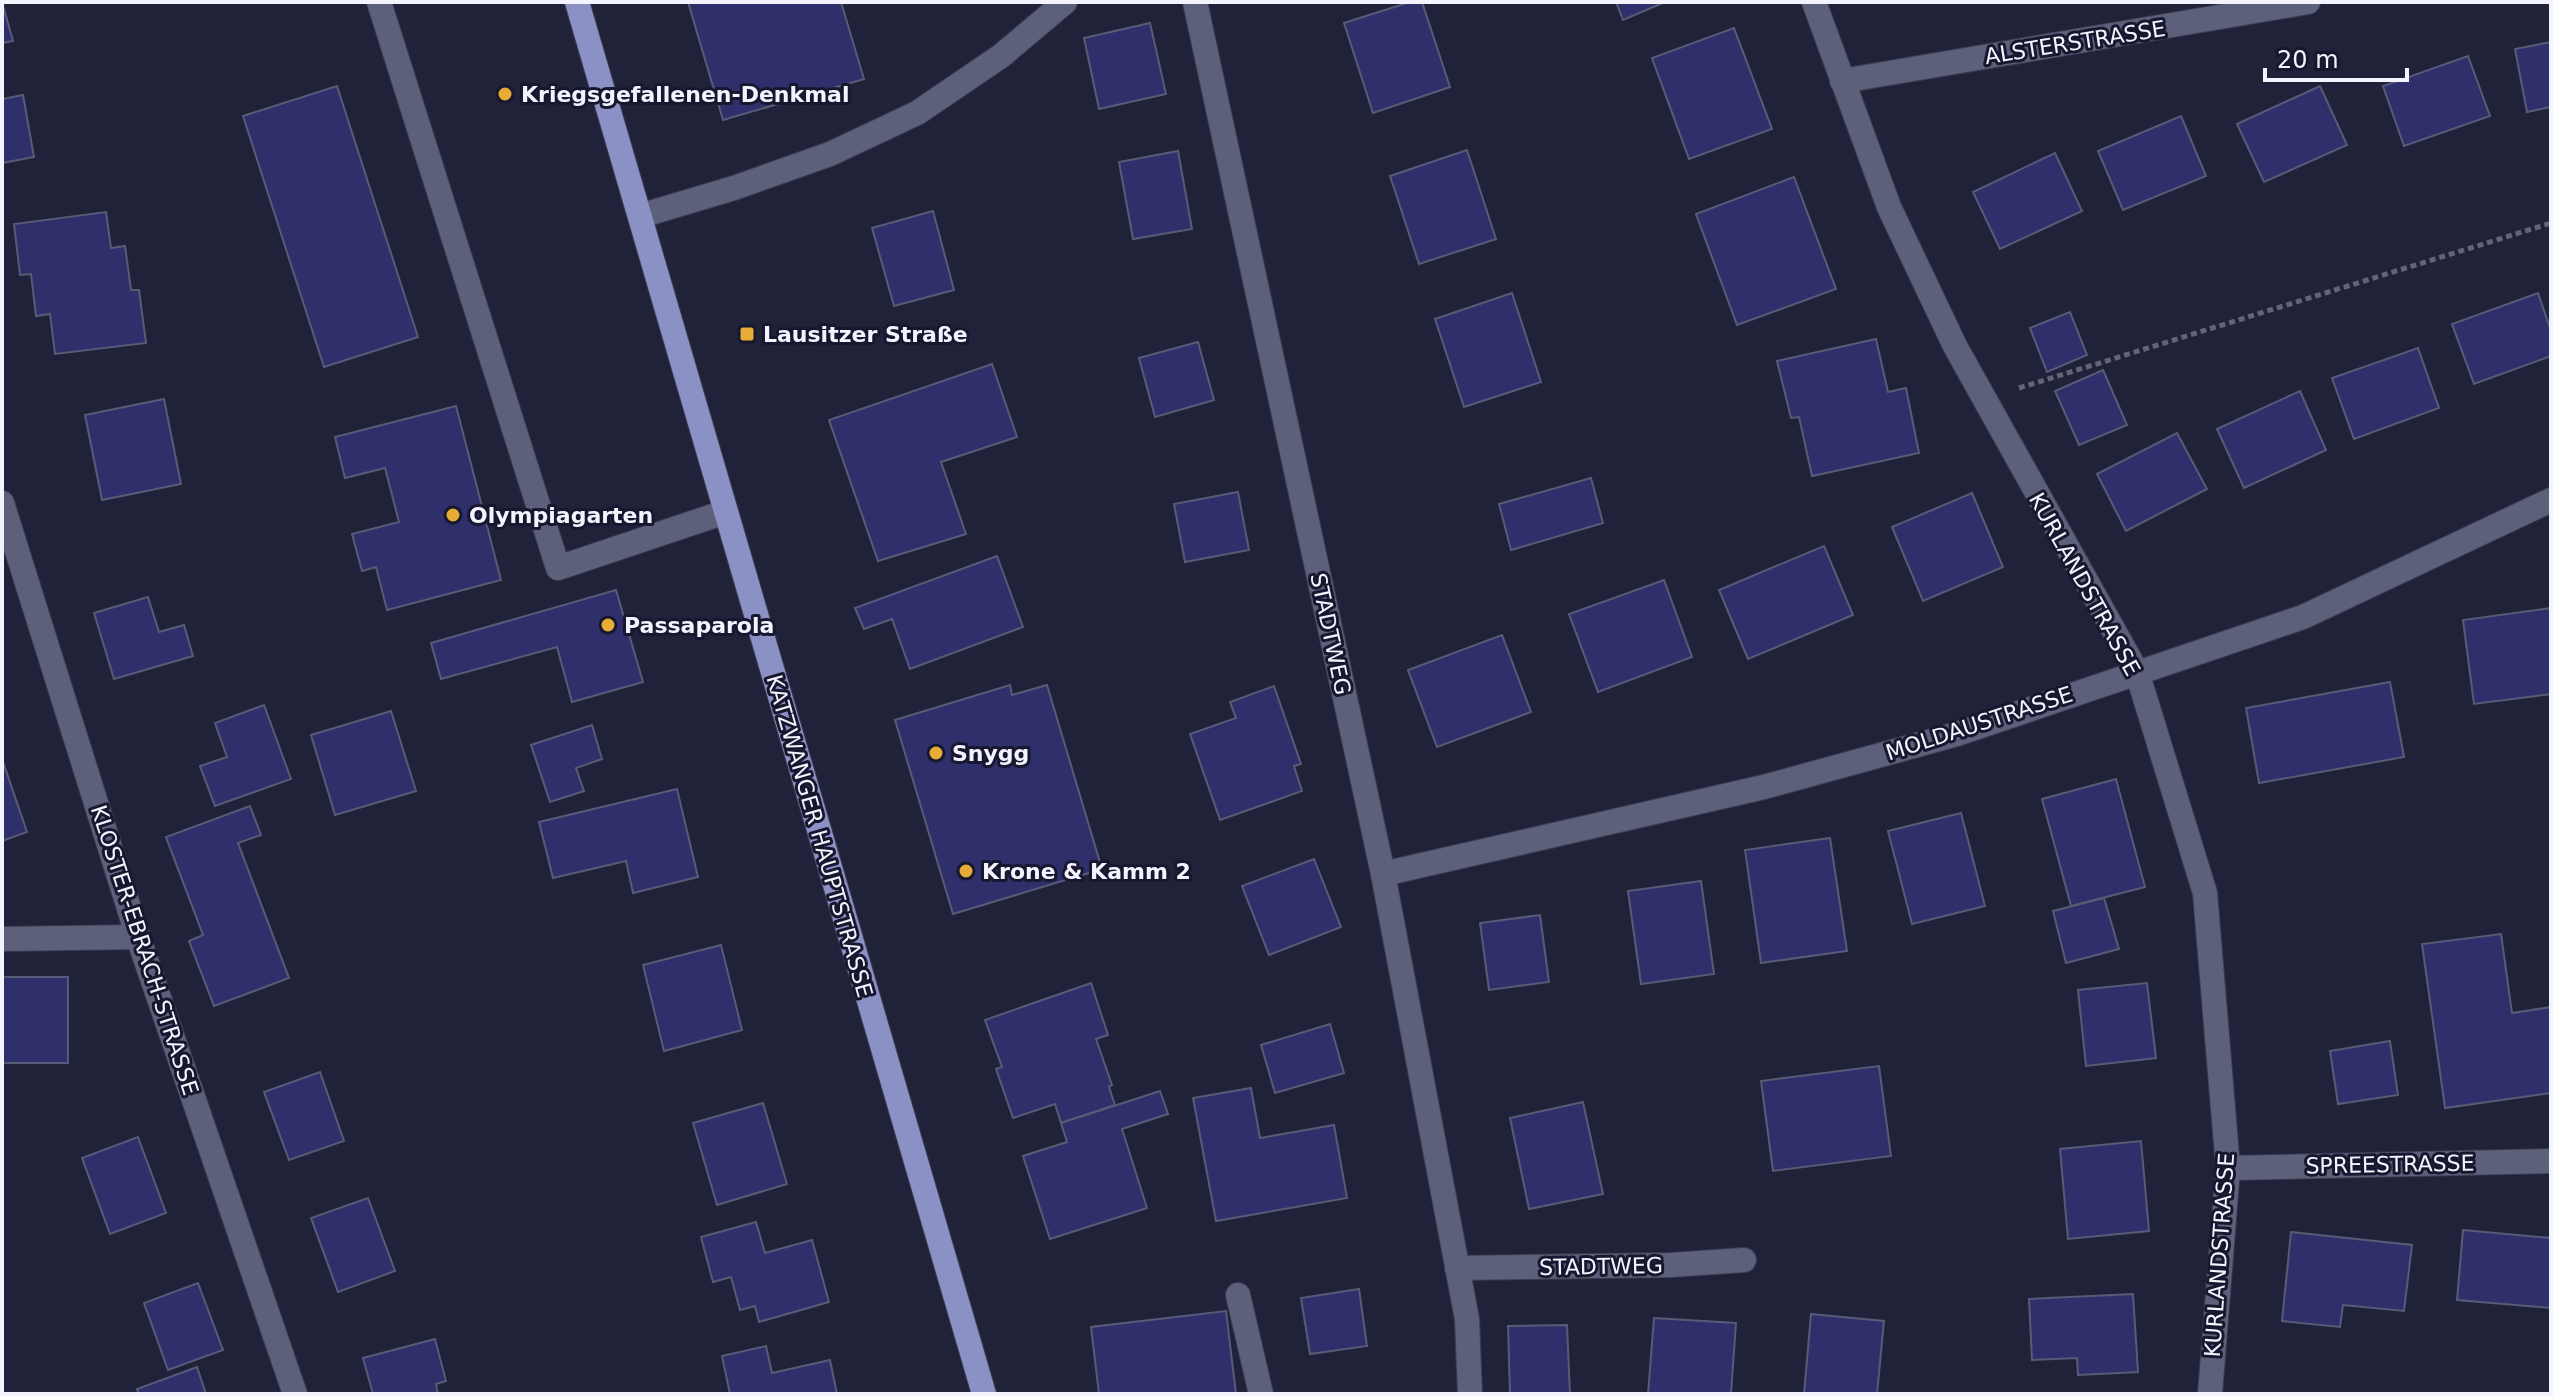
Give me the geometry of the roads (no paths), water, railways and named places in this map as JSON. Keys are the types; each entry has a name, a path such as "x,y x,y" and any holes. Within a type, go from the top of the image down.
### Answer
{"main road":[{"name":"KATZWANGER HAUPTSTRASSE","path":"577,2 984,1394"}],"street":[{"path":"379,2 558,568 725,512"},
{"path":"640,216 734,188 830,154 917,113 1001,56 1065,2"},
{"name":"STADTWEG","path":"1195,2 1383,874 1467,1319 1470,1394"},
{"name":"KURLANDSTRASSE","path":"1814,2 1889,207 1955,346 2137,672 2205,893 2228,1168 2210,1394"},
{"name":"ALSTERSTRASSE","path":"1842,81 2308,2"},
{"name":"MOLDAUSTRASSE","path":"1383,874 1764,787 1957,734 2303,617 2551,500"},
{"name":"KLOSTER-EBRACH-STRASSE","path":"2,503 138,937 295,1394"},
{"path":"2,939 138,937"},
{"name":"SPREESTRASSE","path":"2228,1168 2551,1161"},
{"name":"STADTWEG","path":"1457,1268 1671,1265 1744,1260"},
{"path":"1238,1295 1261,1394"}],"place":[{"name":"Kriegsgefallenen-Denkmal","path":"505,94"},
{"name":"Lausitzer Straße","path":"747,334"},
{"name":"Olympiagarten","path":"453,515"},
{"name":"Passaparola","path":"608,625"},
{"name":"Snygg","path":"936,753"},
{"name":"Krone & Kamm 2","path":"966,871"}]}
